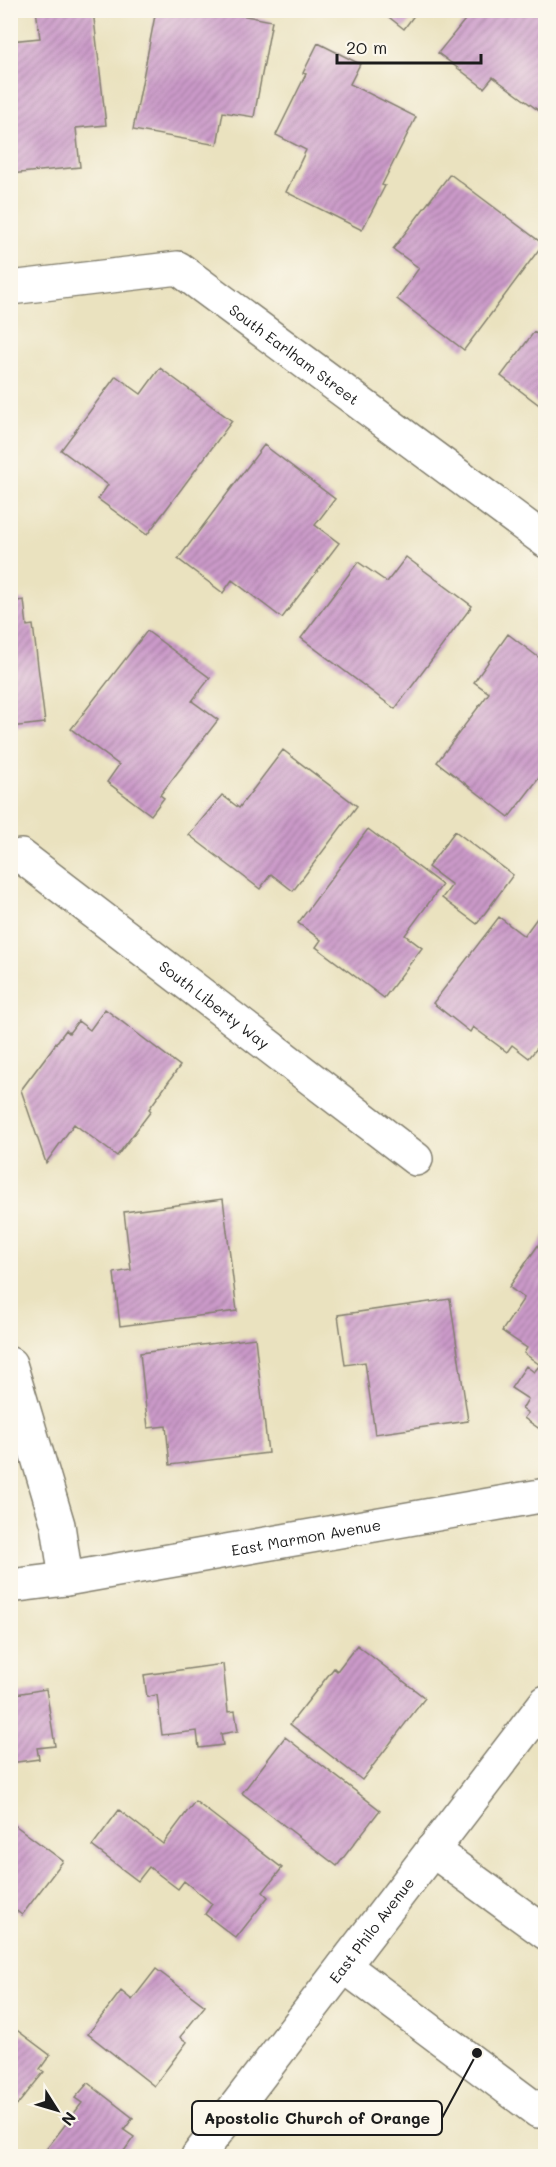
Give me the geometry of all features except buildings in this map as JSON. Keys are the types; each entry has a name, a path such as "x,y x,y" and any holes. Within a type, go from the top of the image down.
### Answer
{"street":[{"name":"South Earlham Street","path":"10,288 178,268 546,541"},
{"name":"South Liberty Way","path":"10,858 21,856 416,1159"},
{"path":"10,1365 58,1525 66,1579"},
{"name":"East Marmon Avenue","path":"10,1586 66,1579 546,1495"},
{"name":"East Philo Avenue","path":"198,2157 432,1850 535,1738 546,1702"},
{"path":"432,1850 546,1933"},
{"path":"344,1966 538,2111 546,2111"}],"place":[{"name":"Apostolic Church of Orange","path":"477,2053"}]}
